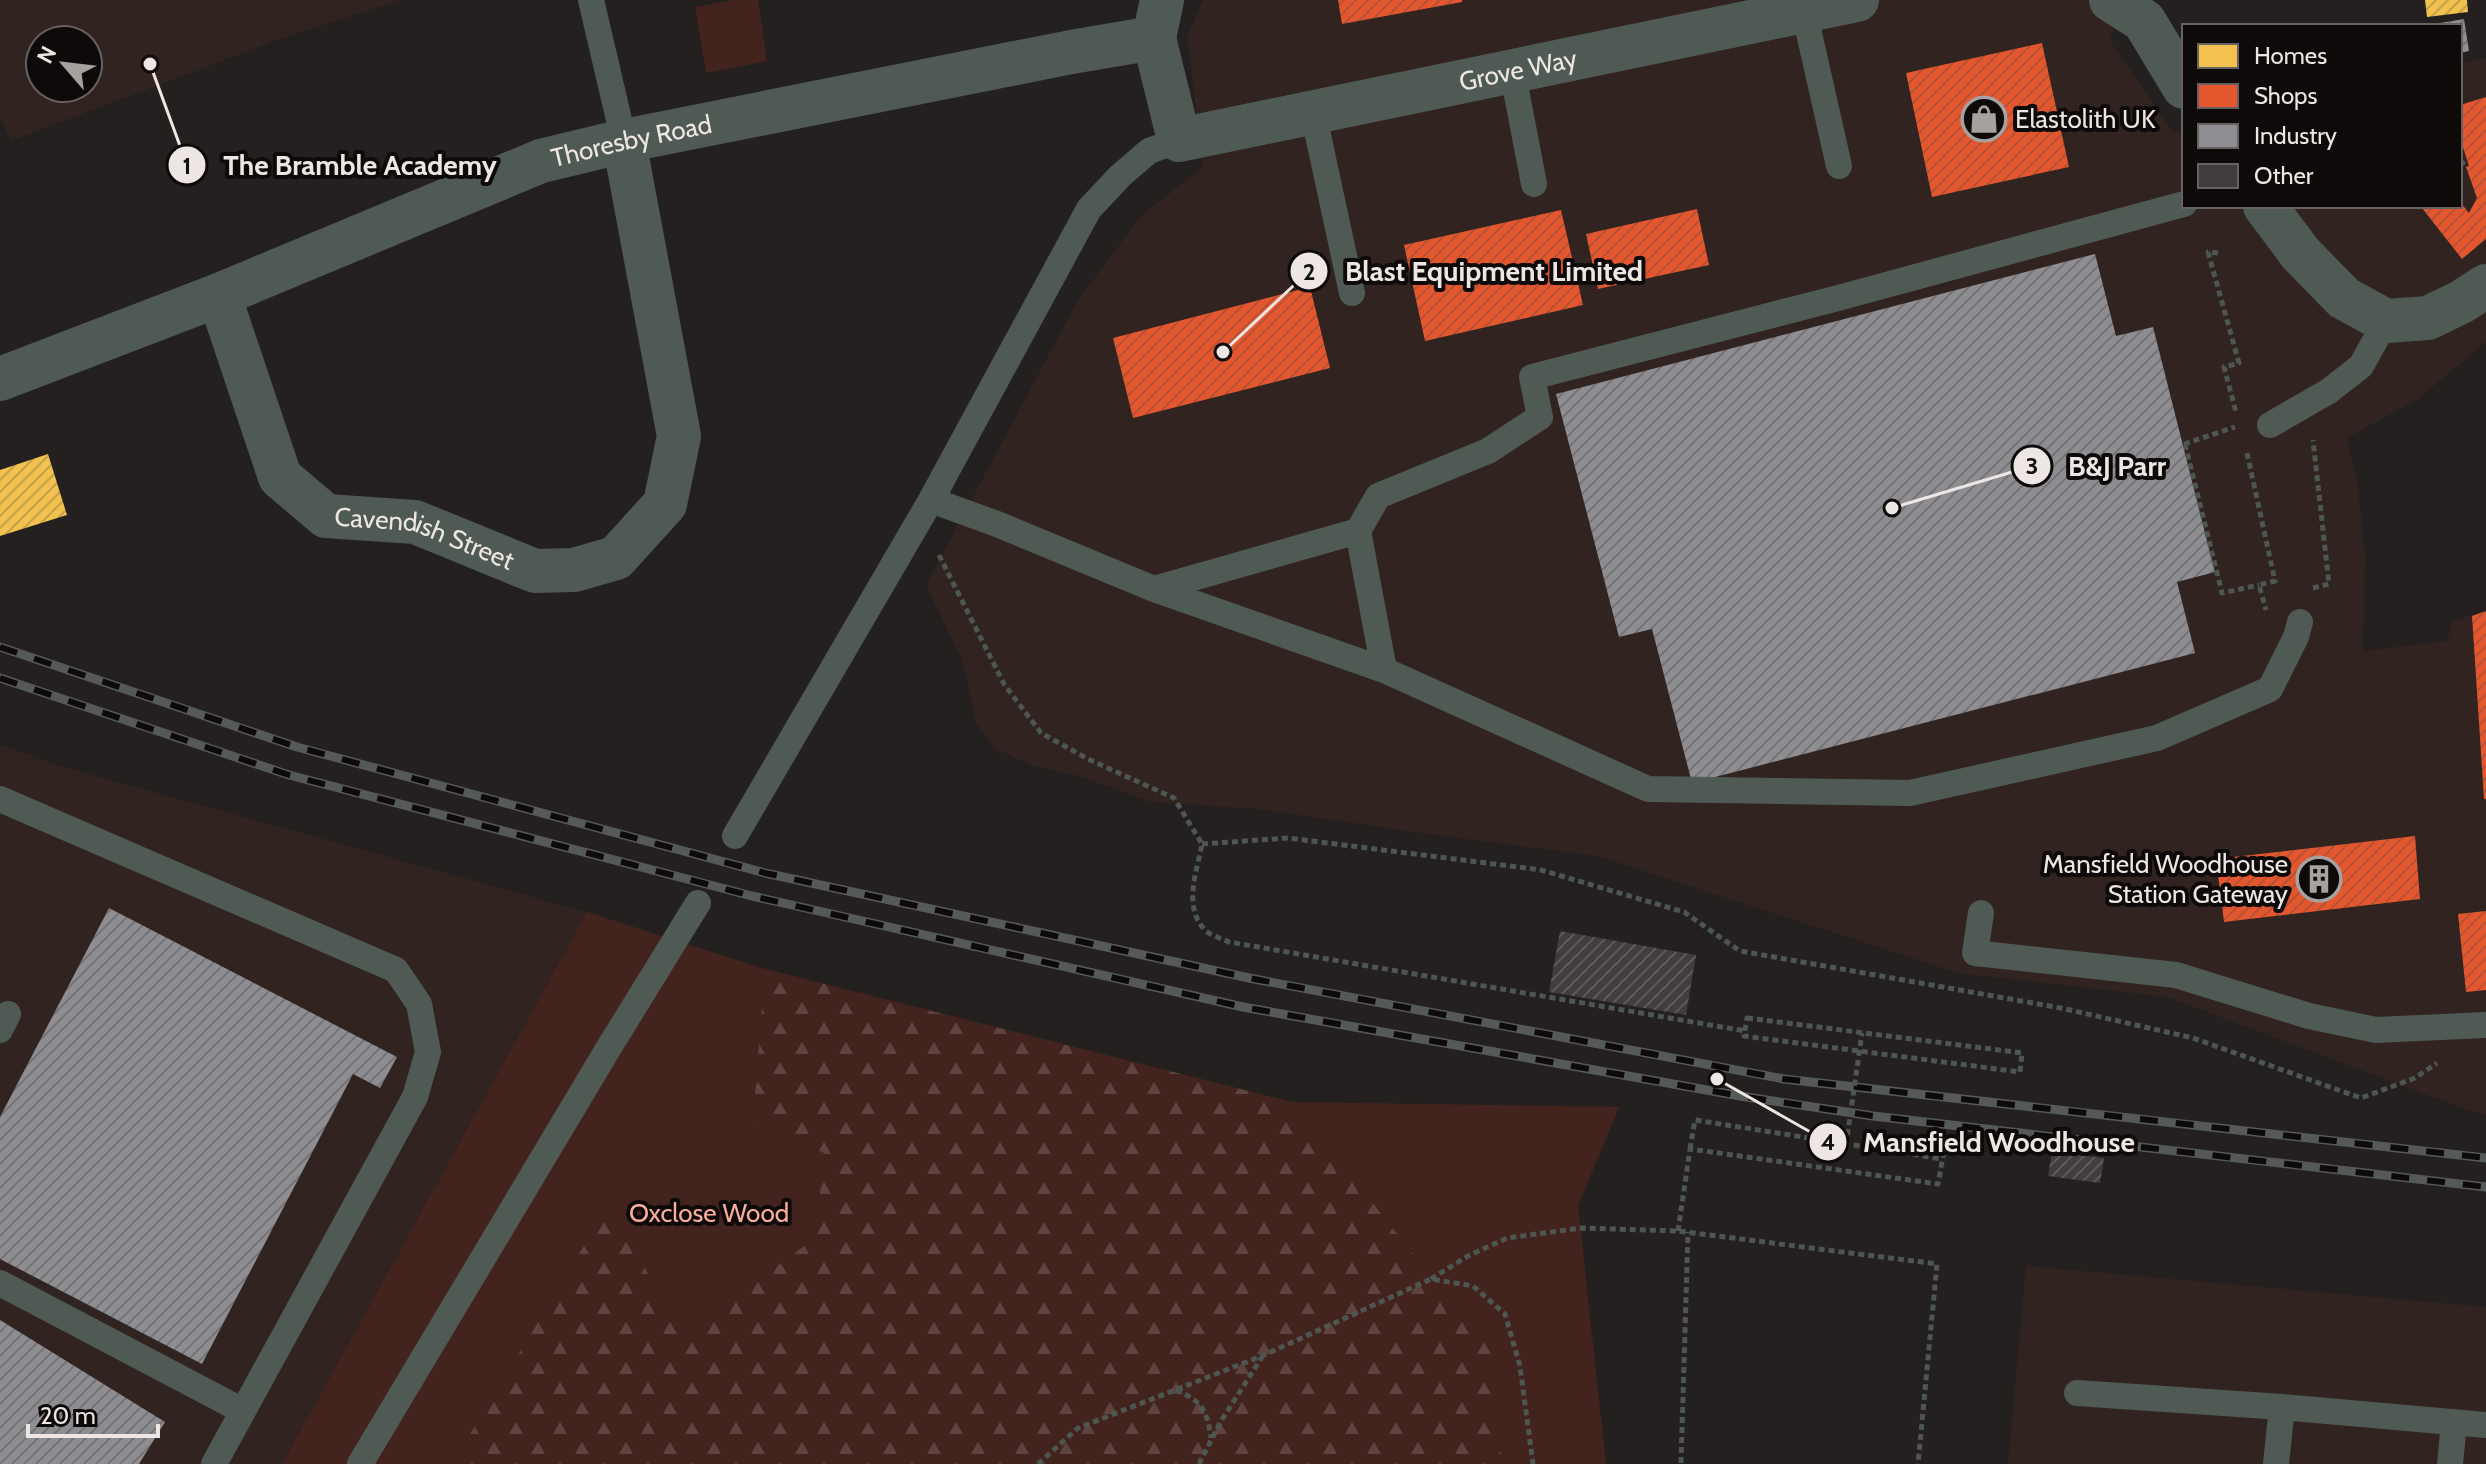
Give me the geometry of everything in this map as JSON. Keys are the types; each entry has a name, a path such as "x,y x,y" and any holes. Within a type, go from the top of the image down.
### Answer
{"street":[{"name":"Grove Way","path":"1179,140 1857,0"},
{"path":"2137,7 2182,84"},
{"name":"Thoresby Road","path":"0,379 219,295 541,161 624,141 1071,52 1158,19"},
{"path":"1158,19 1179,140"},
{"name":"Cavendish Street","path":"219,295 280,477 326,516 415,522 535,571 574,570 616,558 665,504 679,436 624,141"},
{"path":"2266,208 2300,253 2344,298 2386,321 2428,318 2486,286"}],"lane":[{"path":"591,0 624,141"},
{"path":"1804,11 1839,166"},
{"path":"1512,69 1534,184"},
{"path":"1313,112 1352,293"},
{"path":"735,836 925,510 1089,209 1149,151 1179,140"},
{"path":"1384,670 1358,531 1378,496 1488,451 1540,417 1532,377 2182,205"},
{"path":"2270,425 2329,391 2361,366 2386,321"},
{"path":"925,510 997,524 1154,589 1384,670 1648,789 1910,793 2157,738 2270,689 2296,637 2300,622"},
{"path":"1154,589 1358,531"},
{"path":"0,799 396,970 419,1004 428,1052 415,1097 214,1464"},
{"path":"360,1464 698,903"},
{"path":"1981,913 1975,953 2176,975 2309,1016 2376,1030 2486,1025"},
{"path":"0,1283 243,1411"},
{"path":"2077,1393 2486,1425"},
{"path":"2276,1464 2282,1407"},
{"path":"2450,1464 2454,1422"}],"path":[{"path":"2462,163 2467,159"},
{"path":"2240,426 2184,444 2222,593 2259,585"},
{"path":"2304,590 2329,584 2313,435"},
{"path":"925,510 1004,684 1041,733 1088,759 1174,798 1202,844 1191,895 1206,931 1229,942 1745,1031"},
{"path":"1202,844 1288,838 1541,870 1684,912 1740,951 2061,1008 2193,1038 2361,1098 2415,1078 2456,1050 2456,1027"},
{"path":"1747,1018 1862,1033 2022,1053 2020,1072 1744,1036 1747,1018"},
{"path":"1846,1145 1862,1033"},
{"path":"1678,1231 1695,1120 1942,1159"},
{"path":"1690,1149 1938,1184 1944,1151"},
{"path":"1038,1464 1078,1428 1262,1356 1431,1279 1468,1256 1507,1238 1581,1228 1688,1232 1937,1264 1918,1464"},
{"path":"1681,1463 1688,1232"},
{"path":"1431,1279 1473,1286 1505,1314 1520,1366 1533,1464"},
{"path":"1199,1464 1262,1356"},
{"path":"1176,1390 1192,1397 1202,1406 1212,1439"}],"shaded area":[{"path":"0,0 400,0 277,40 11,141 0,117"},
{"path":"1203,0 2121,0 2110,41 2173,132 2182,130 2182,208 2462,208 2462,64 2486,58 2486,342 2417,400 2346,438 2358,486 2365,556 2363,651 2447,641 2453,621 2486,611 2486,1115 2168,997 1958,973 1598,856 1259,809 1150,802 1079,776 1034,766 994,748 976,722 963,662 926,585 1078,300 1141,216 1203,167 1187,37"},
{"path":"0,745 74,770 587,912 282,1464 0,1464"},
{"path":"2026,1266 2486,1307 2486,1464 2008,1464"}],"green space":[{"path":"733,0 758,0 767,61 706,73 695,7"},
{"name":"Oxclose Wood","path":"587,912 765,969 1292,1102 1619,1107 1578,1206 1606,1464 282,1464"},
{"name":"Oxclose Wood","path":"765,969 1292,1102 1494,1355 1502,1464 452,1464 608,1206 685,1336 816,1237 824,1153 753,1120"}],"building: Homes":[{"path":"2425,0 2467,0 2468,12 2427,17"},
{"path":"48,454 67,515 0,536 0,470"}],"building: Shops":[{"path":"1338,0 1462,0 1462,2 1342,24"},
{"path":"2042,43 2069,167 1932,197 1906,73"},
{"path":"2486,97 2486,239 2462,259 2422,208 2462,208 2462,204 2469,213 2477,198 2462,144 2462,104"},
{"path":"1697,209 1709,265 1598,289 1586,234"},
{"path":"1561,210 1583,305 1425,341 1404,245"},
{"path":"1310,287 1330,368 1133,418 1113,338"},
{"path":"2486,611 2486,799 2484,799 2472,616"},
{"name":"Mansfield Woodhouse Station Gateway","path":"2415,836 2420,899 2224,922 2216,859"},
{"path":"2486,911 2486,990 2466,992 2458,914"}],"building: Industry":[{"path":"2464,19 2469,51 2462,53 2462,24 2434,24"},
{"path":"2095,254 2116,336 2153,327 2215,572 2177,582 2195,653 1692,783 1652,629 1619,637 1556,394"},
{"path":"109,908 397,1057 380,1088 353,1074 202,1364 0,1259 0,1117"},
{"path":"0,1320 165,1422 139,1464 0,1464"}],"building: Other":[{"path":"1560,931 1696,955 1686,1015 1549,992"},
{"path":"2052,1152 2104,1158 2100,1183 2048,1176"}],"railway":[{"path":"0,647 297,747 765,873 1249,978 1784,1079 2486,1158"},
{"path":"0,678 289,775 752,896 1243,1007 1740,1096 1873,1116 2486,1187"}],"place":[{"name":"The Bramble Academy","path":"150,64"},
{"name":"Elastolith UK","path":"1984,119"},
{"name":"Blast Equipment Limited","path":"1223,352"},
{"name":"B&J Parr","path":"1892,508"},
{"name":"Mansfield Woodhouse Station Gateway","path":"2319,879"},
{"name":"Mansfield Woodhouse","path":"1717,1079"}]}
